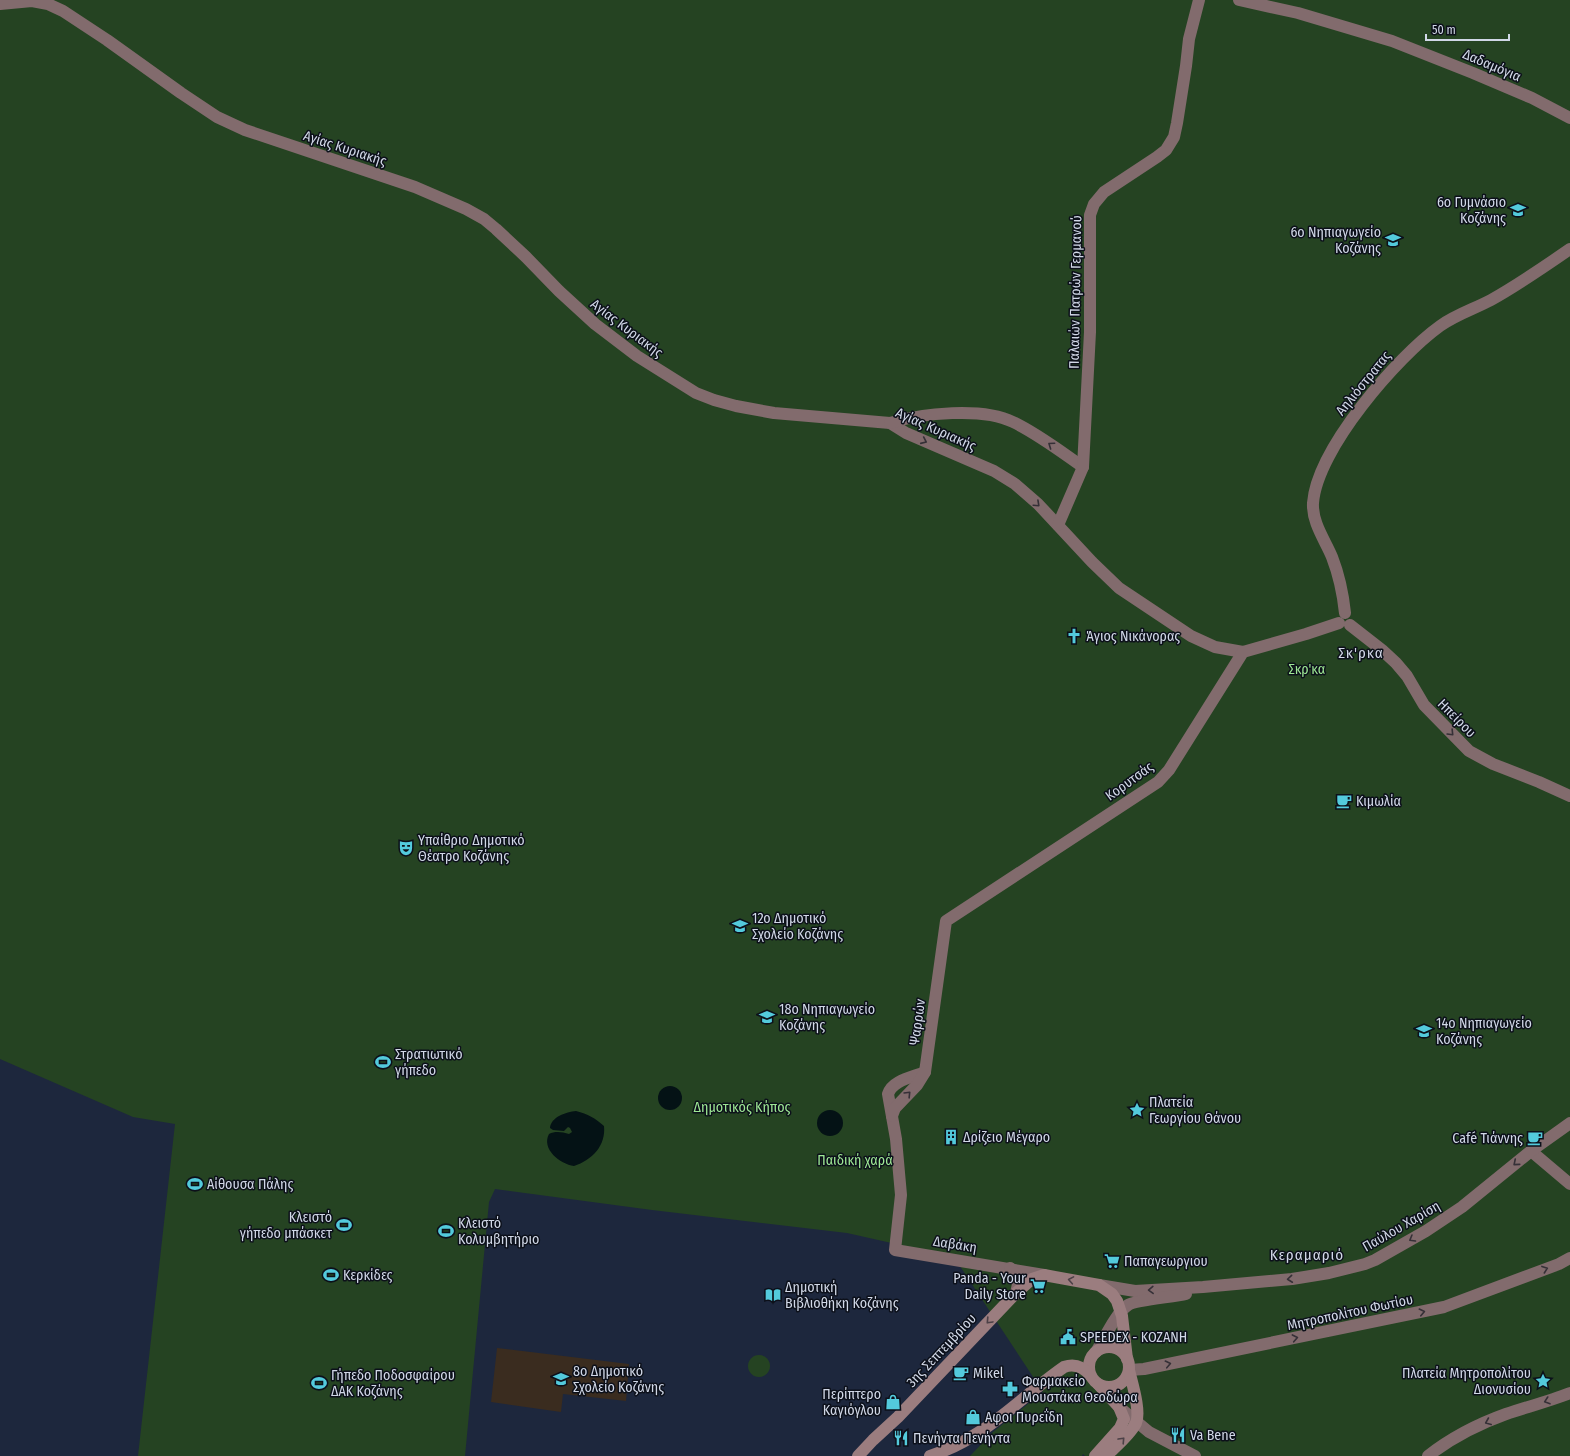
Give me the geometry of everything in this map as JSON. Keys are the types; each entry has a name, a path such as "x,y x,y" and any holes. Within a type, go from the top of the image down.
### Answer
{"main road":[{"path":"1044,1275 1099,1284 1112,1294 1121,1311 1128,1364 1138,1414 1136,1423 1130,1431 1106,1456"},
{"name":"3ης Σεπτεμβρίου","path":"858,1456 898,1417 1016,1293 1032,1279 1044,1275"},
{"path":"930,1456 960,1444 982,1431 1064,1367 1069,1365 1078,1366 1094,1379 1109,1388 1116,1386 1125,1380 1128,1364 1120,1350 1114,1348 1103,1348 1096,1352 1090,1360 1089,1368 1094,1379 1119,1407 1122,1413 1123,1423 1095,1456"},
{"name":"3ης Σεπτεμβρίου","path":"868,1456 898,1417"}],"street":[{"name":"Παλαιών Πατρών Γερμανού","path":"1058,525 1082,467 1090,332 1090,215 1094,204 1104,192 1158,157 1166,150 1174,137 1186,66 1188,39 1199,0"},
{"name":"Δαδαμόγια","path":"1239,0 1298,14 1392,41 1473,72 1532,98 1570,118"},
{"name":"Αγίας Κυριακής","path":"0,4 32,1 48,4 63,11 107,40 191,101 217,117 245,130 415,187 466,209 484,219 595,324 637,356 696,392 714,400 736,406 774,413 890,423 903,431 994,471 1015,484 1038,504 1092,562 1119,588 1191,636 1215,647 1242,652"},
{"name":"Αηλιόστρατας","path":"1344,621 1338,576 1332,557 1314,517 1314,503 1317,485 1327,460 1345,430 1368,398 1396,365 1423,338 1442,325 1500,295 1570,249"},
{"path":"890,423 908,417 928,414 977,414 994,416 1013,422 1044,440 1082,467"},
{"path":"903,431 904,422 908,417"},
{"path":"1242,652 1306,634 1344,621"},
{"name":"Ηπείρου","path":"1344,621 1382,650 1396,663 1407,676 1424,705 1469,751 1493,764 1540,782 1570,796"},
{"name":"Κορυτσάς","path":"946,921 1158,782 1169,770 1242,652"},
{"name":"Ψαρρών","path":"892,1116 895,1108 917,1085 925,1072 946,921"},
{"path":"892,1116 888,1094 891,1087 925,1072"},
{"name":"Δαβάκη","path":"892,1116 900,1170 901,1195 895,1250 1010,1268 1044,1275"},
{"name":"Παύλου Χαρίση","path":"1099,1284 1135,1291 1292,1279 1329,1273 1375,1260 1426,1231 1462,1207 1531,1151 1570,1123"},
{"path":"1531,1151 1570,1184"},
{"name":"Μητροπολίτου Φωτίου","path":"1128,1364 1144,1369 1444,1307 1559,1264 1570,1258"},
{"path":"1010,1268 1017,1274 1018,1278 1016,1293"},
{"name":"Παύλου Χαρίση","path":"1121,1311 1128,1305 1136,1302 1204,1291 1218,1285"},
{"path":"1096,1352 1121,1311"},
{"path":"1428,1456 1457,1436 1476,1427 1506,1414 1570,1393"},
{"path":"1119,1407 1136,1423 1149,1432 1195,1456"}],"shaded area":[{"path":"670,1086 678,1090 682,1098 678,1106 670,1110 662,1106 658,1098 662,1090"},
{"path":"830,1110 839,1114 843,1123 839,1132 830,1136 821,1132 817,1123 821,1114"},
{"path":"576,1111 588,1115 601,1123 604,1126 604,1133 600,1146 592,1156 574,1166 563,1162 553,1155 547,1140 549,1134 551,1133 559,1132 569,1134 572,1132 568,1127 564,1131 553,1130 550,1128 551,1124 556,1118"},
{"name":"8ο Δημοτικό Σχολείο Κοζάνης","path":"497,1348 629,1364 626,1401 563,1394 561,1412 491,1402"}],"green space":[{"path":"0,0 1570,0 1570,1456 1085,1456 1083,1454 1082,1456 970,1456 993,1432 1043,1392 954,1257 847,1233 652,1210 495,1189 489,1202 465,1456 138,1456 175,1124 133,1117 0,1059"},
{"path":"759,1355 763,1356 769,1362 769,1370 763,1376 759,1377 755,1376 749,1370 748,1366 749,1362 755,1356"}],"place":[{"name":"6ο Γυμνάσιο Κοζάνης","path":"1518,210"},
{"name":"6ο Νηπιαγωγείο Κοζάνης","path":"1393,240"},
{"name":"Άγιος Νικάνορας","path":"1074,636"},
{"name":"Κιμωλία","path":"1344,801"},
{"name":"Υπαίθριο Δημοτικό Θέατρο Κοζάνης","path":"406,848"},
{"name":"12ο Δημοτικό Σχολείο Κοζάνης","path":"740,926"},
{"name":"18ο Νηπιαγωγείο Κοζάνης","path":"767,1017"},
{"name":"14ο Νηπιαγωγείο Κοζάνης","path":"1424,1031"},
{"name":"Στρατιωτικό γήπεδο","path":"383,1062"},
{"name":"Πλατεία Γεωργίου Θάνου","path":"1137,1110"},
{"name":"Δρίζειο Μέγαρο","path":"951,1137"},
{"name":"Café Τιάννης","path":"1535,1138"},
{"name":"Αίθουσα Πάλης","path":"195,1184"},
{"name":"Κλειστό γήπεδο μπάσκετ","path":"344,1225"},
{"name":"Κλειστό Κολυμβητήριο","path":"446,1231"},
{"name":"Παπαγεωργιου","path":"1112,1261"},
{"name":"Κερκίδες","path":"331,1275"},
{"name":"Panda - Your Daily Store","path":"1038,1286"},
{"name":"Δημοτική Βιβλιοθήκη Κοζάνης","path":"773,1295"},
{"name":"SPEEDEX - ΚΟΖΑΝΗ","path":"1068,1337"},
{"name":"Mikel","path":"961,1373"},
{"name":"8ο Δημοτικό Σχολείο Κοζάνης","path":"561,1379"},
{"name":"Πλατεία Μητροπολίτου Διονυσίου","path":"1543,1381"},
{"name":"Γήπεδο Ποδοσφαίρου ΔΑΚ Κοζάνης","path":"319,1383"},
{"name":"Φαρμακείο Μουστάκα Θεοδώρα","path":"1010,1389"},
{"name":"Περίπτερο Καγιόγλου","path":"893,1402"},
{"name":"Αφοι Πυρεΐδη","path":"973,1417"},
{"name":"Va Bene","path":"1178,1435"},
{"name":"Πενήντα Πενήντα","path":"901,1438"}],"district":[{"name":"Σκ'ρκα","path":"1361,653"},
{"name":"Κεραμαριό","path":"1307,1255"}],"park label":[{"name":"Σκρ'κα","path":"1307,669"},
{"name":"Δημοτικός Κήπος","path":"742,1107"},
{"name":"Παιδική χαρά","path":"855,1160"}]}
